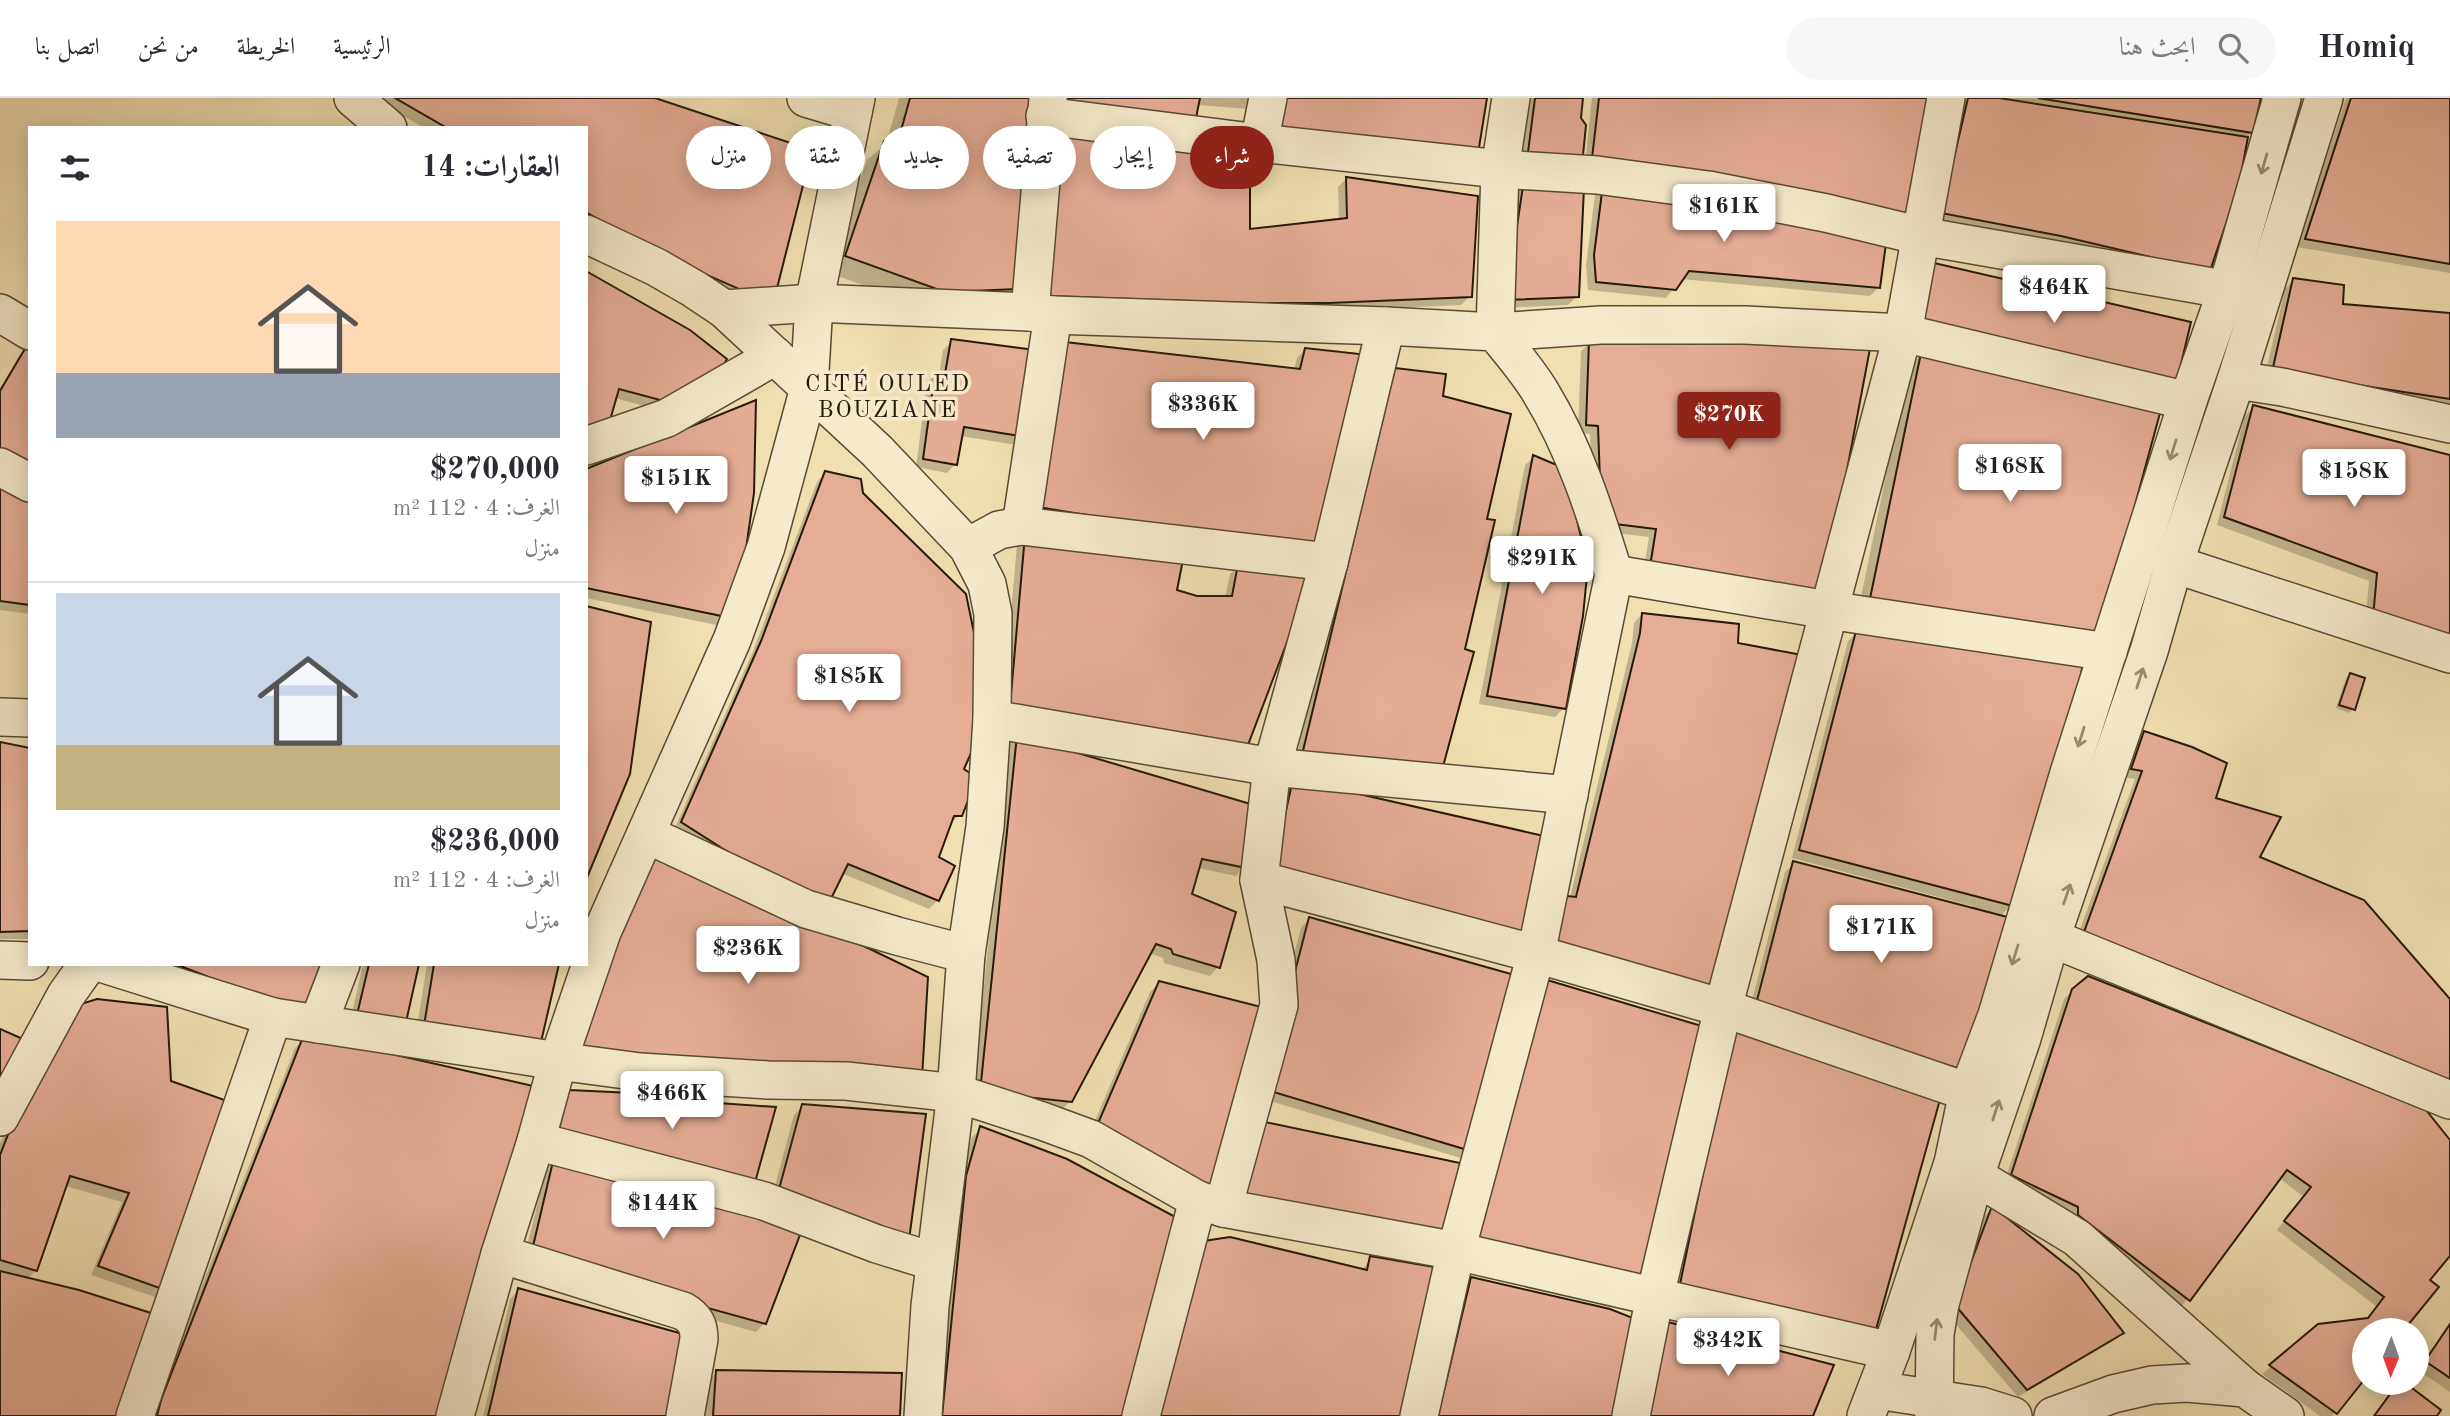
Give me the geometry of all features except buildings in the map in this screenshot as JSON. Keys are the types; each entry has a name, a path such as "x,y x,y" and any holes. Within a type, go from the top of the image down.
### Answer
{"street":[{"path":"353,98 386,126"},
{"path":"455,1416 558,1061 602,932 732,640 766,547 810,388 814,303 855,105 806,98"},
{"path":"1262,126 1268,98"},
{"path":"1419,1416 1456,1251 1536,954 1614,574 1575,459 1541,394 1495,332 1500,169 1511,98"},
{"path":"1631,1416 1655,1296 1723,1008 1903,333 1946,98"},
{"path":"1934,1406 1935,1334 1940,1304 1975,1176 2236,380 2244,293 2283,98"},
{"path":"2013,1416 1992,1408 1872,1403 1953,1163 1968,1092 1997,1016 2069,773 2188,401 2244,293 2323,98"},
{"path":"1021,526 1041,313 1047,107 1190,131"},
{"path":"1274,145 1500,169 1597,175 1708,190 1921,236 2244,293"},
{"path":"588,235 656,267 724,309 877,451 968,547 987,584 993,614 992,719 985,827 967,954 956,1093 930,1306 923,1416"},
{"path":"724,309 814,303 1495,332 1601,325 1745,325 1903,333 2188,401"},
{"path":"0,313 28,330"},
{"path":"1141,1416 1279,1005 1276,960 1259,880 1272,767 1329,562 1386,326"},
{"path":"588,445 667,418 775,356"},
{"path":"2236,380 2282,387 2450,424"},
{"path":"0,467 28,482"},
{"path":"968,547 999,530 1021,526 1329,562"},
{"path":"2175,564 2450,654"},
{"path":"1614,574 1828,610 2108,652"},
{"path":"0,717 28,718"},
{"path":"992,719 1272,767 1569,795"},
{"path":"646,834 806,909 967,954"},
{"path":"1259,880 1536,954 1723,1008 1968,1092"},
{"path":"2051,939 2450,1101"},
{"path":"0,960 28,961"},
{"path":"0,1117 66,995 87,966"},
{"path":"110,966 273,1017 558,1061 640,1072 768,1080 846,1081 956,1093 1091,1139 1211,1204 1456,1251 1891,1351"},
{"path":"318,1024 340,966"},
{"path":"135,1416 273,1017"},
{"path":"536,1141 764,1201 877,1244 935,1262"},
{"path":"1975,1176 2077,1238 2245,1388 2285,1416"},
{"path":"500,1254 683,1311 694,1317 699,1328 699,1339 685,1416"},
{"path":"2053,1416 2113,1394 2152,1385 2187,1383 2245,1388"}],"district":[{"name":"CITÉ OULED BOUZIANE","path":"888,397"}]}
